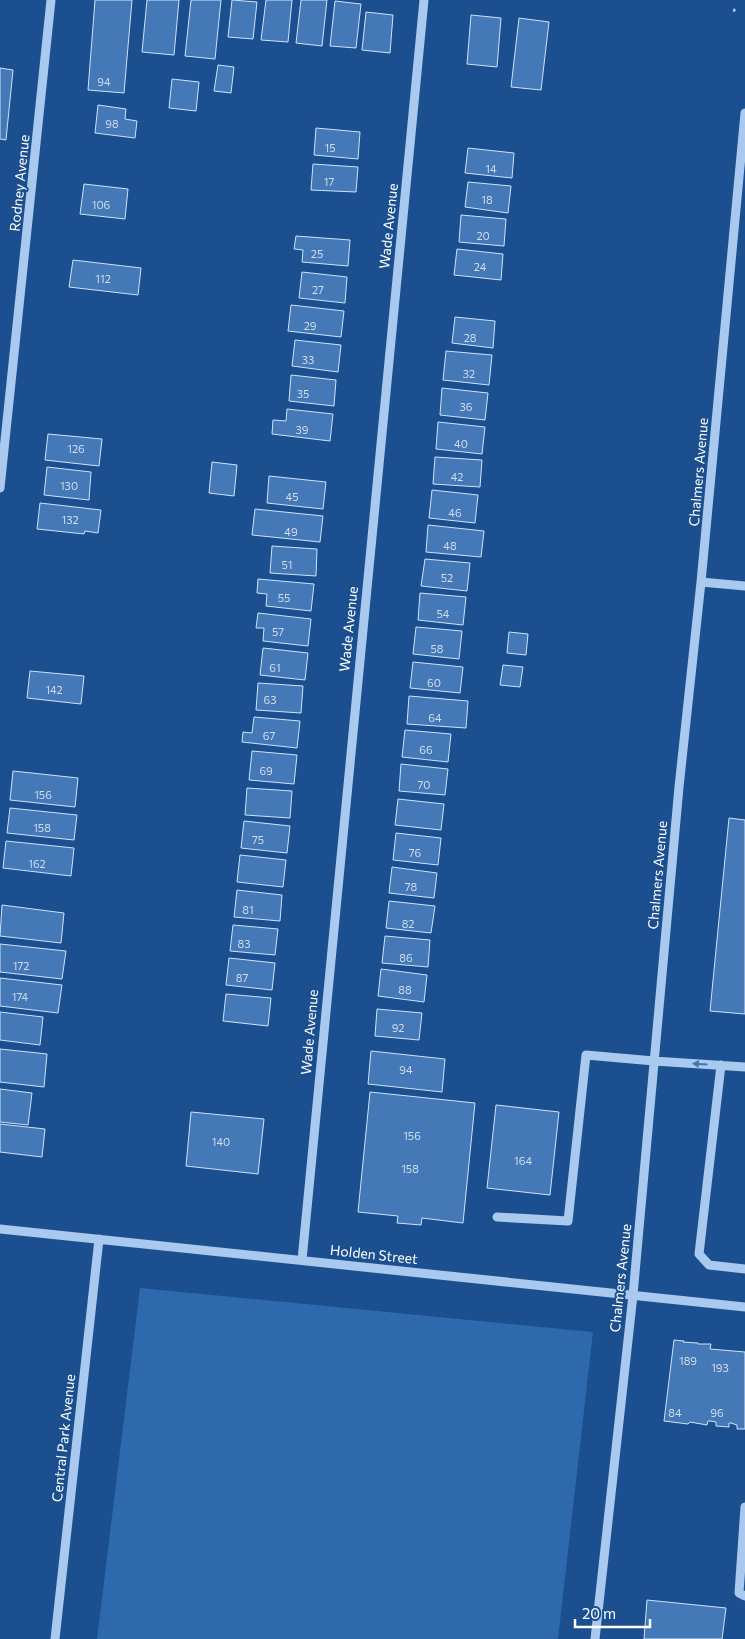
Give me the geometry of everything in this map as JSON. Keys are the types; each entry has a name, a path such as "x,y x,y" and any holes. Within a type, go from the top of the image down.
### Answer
{"street":[{"name":"Rodney Avenue","path":"0,488 51,0"},
{"name":"Wade Avenue","path":"302,1260 424,0"},
{"name":"Chalmers Avenue","path":"595,1639 633,1295 679,787 701,582 745,114"},
{"path":"701,582 745,586"},
{"path":"497,1217 568,1220 586,1055 745,1067"},
{"path":"721,1065 699,1254 709,1265 745,1269"},
{"name":"Holden Street","path":"0,1229 745,1307"},
{"name":"Central Park Avenue","path":"55,1639 99,1239"},
{"path":"745,1507 739,1592 745,1596"}],"path":[{"path":"733,10 738,11"}],"shaded area":[{"path":"140,1288 593,1332 558,1639 97,1639"}],"building":[{"path":"95,0 132,0 124,93 88,90"},
{"path":"147,0 179,0 174,55 142,52"},
{"path":"191,0 221,0 215,59 185,56"},
{"path":"232,0 257,2 253,39 228,37"},
{"path":"266,0 292,0 288,42 261,40"},
{"path":"301,0 327,0 322,46 296,43"},
{"path":"335,1 361,4 356,48 330,46"},
{"path":"366,12 393,15 390,53 362,50"},
{"path":"471,15 501,18 497,67 467,64"},
{"path":"519,18 549,22 541,90 511,87"},
{"path":"218,65 234,67 231,93 214,91"},
{"path":"0,68 13,70 6,140 0,139"},
{"path":"172,79 199,82 196,111 169,108"},
{"path":"98,105 126,109 125,119 137,121 135,138 95,133"},
{"path":"316,128 360,132 358,159 314,155"},
{"path":"468,148 514,153 512,178 465,173"},
{"path":"313,164 358,167 356,192 311,190"},
{"path":"468,182 511,186 508,213 465,207"},
{"path":"84,184 128,189 125,219 80,214"},
{"path":"461,215 506,219 504,246 459,242"},
{"path":"296,236 350,240 348,266 302,262 303,250 294,249"},
{"path":"457,249 503,254 501,280 454,275"},
{"path":"73,260 141,268 138,295 69,287"},
{"path":"302,272 347,277 345,303 299,298"},
{"path":"291,305 344,311 341,337 288,331"},
{"path":"455,317 495,321 493,348 452,343"},
{"path":"295,340 341,345 338,372 292,366"},
{"path":"446,351 492,355 489,385 443,380"},
{"path":"291,375 336,380 334,406 289,401"},
{"path":"442,388 488,393 485,420 440,415"},
{"path":"287,409 333,414 330,441 272,434 273,420 286,421"},
{"path":"438,422 485,427 482,454 436,449"},
{"path":"48,434 102,439 99,466 45,460"},
{"path":"435,457 482,460 480,487 433,484"},
{"path":"212,462 237,465 234,496 209,493"},
{"path":"47,467 91,472 89,500 44,495"},
{"path":"269,476 326,482 323,509 267,503"},
{"path":"432,490 478,495 475,523 429,518"},
{"path":"40,503 101,510 98,533 85,531 84,534 37,529"},
{"path":"255,509 323,516 320,542 252,535"},
{"path":"428,525 484,531 481,557 426,552"},
{"path":"272,546 317,549 316,576 270,573"},
{"path":"425,559 470,563 467,591 421,586"},
{"path":"258,579 314,584 311,611 266,606 267,594 257,593"},
{"path":"420,593 466,597 463,625 418,620"},
{"path":"258,613 311,619 308,646 263,641 264,628 256,628"},
{"path":"416,627 462,631 459,659 413,654"},
{"path":"509,632 528,634 526,655 507,653"},
{"path":"263,648 308,653 305,680 260,675"},
{"path":"413,662 463,667 460,693 410,688"},
{"path":"503,665 523,667 520,687 500,685"},
{"path":"30,671 84,676 81,704 27,698"},
{"path":"258,683 303,686 301,713 256,710"},
{"path":"409,696 468,701 466,728 407,724"},
{"path":"254,717 300,721 297,748 242,742 243,732 252,733"},
{"path":"405,730 451,734 448,762 402,757"},
{"path":"252,751 297,755 294,784 249,780"},
{"path":"401,764 448,769 445,795 399,791"},
{"path":"13,771 78,778 75,807 10,800"},
{"path":"247,788 292,791 290,818 245,815"},
{"path":"398,799 444,804 441,830 395,825"},
{"path":"10,808 77,815 74,840 7,833"},
{"path":"729,818 745,820 745,1014 710,1011"},
{"path":"244,821 290,826 287,853 241,848"},
{"path":"396,833 441,838 438,865 393,860"},
{"path":"6,841 74,848 71,876 3,868"},
{"path":"240,855 286,860 283,887 237,882"},
{"path":"392,867 437,873 434,898 389,893"},
{"path":"237,890 282,895 280,921 234,917"},
{"path":"389,901 435,906 431,933 386,928"},
{"path":"2,905 64,913 61,943 0,936"},
{"path":"233,925 278,929 275,955 230,951"},
{"path":"385,936 430,940 428,967 382,963"},
{"path":"0,944 66,951 62,979 0,972"},
{"path":"229,958 275,963 272,990 226,985"},
{"path":"381,969 427,975 424,1002 378,996"},
{"path":"0,978 62,985 58,1013 0,1006"},
{"path":"226,994 271,998 268,1026 223,1021"},
{"path":"377,1009 422,1013 419,1040 375,1036"},
{"path":"0,1012 43,1017 40,1045 0,1040"},
{"path":"0,1049 47,1054 44,1087 0,1082"},
{"path":"371,1051 445,1059 442,1092 368,1084"},
{"path":"0,1089 32,1093 28,1125 0,1122"},
{"path":"370,1092 475,1103 463,1223 422,1218 421,1225 397,1223 398,1216 358,1212"},
{"path":"496,1105 559,1112 550,1195 487,1188"},
{"path":"191,1112 264,1119 258,1174 186,1166"},
{"path":"0,1124 45,1129 42,1157 0,1152"},
{"path":"674,1340 711,1344 710,1349 745,1352 745,1429 737,1429 737,1425 731,1423 729,1423 729,1427 716,1426 716,1422 710,1421 708,1421 707,1425 664,1421"},
{"path":"647,1600 726,1608 722,1639 644,1639"}]}
